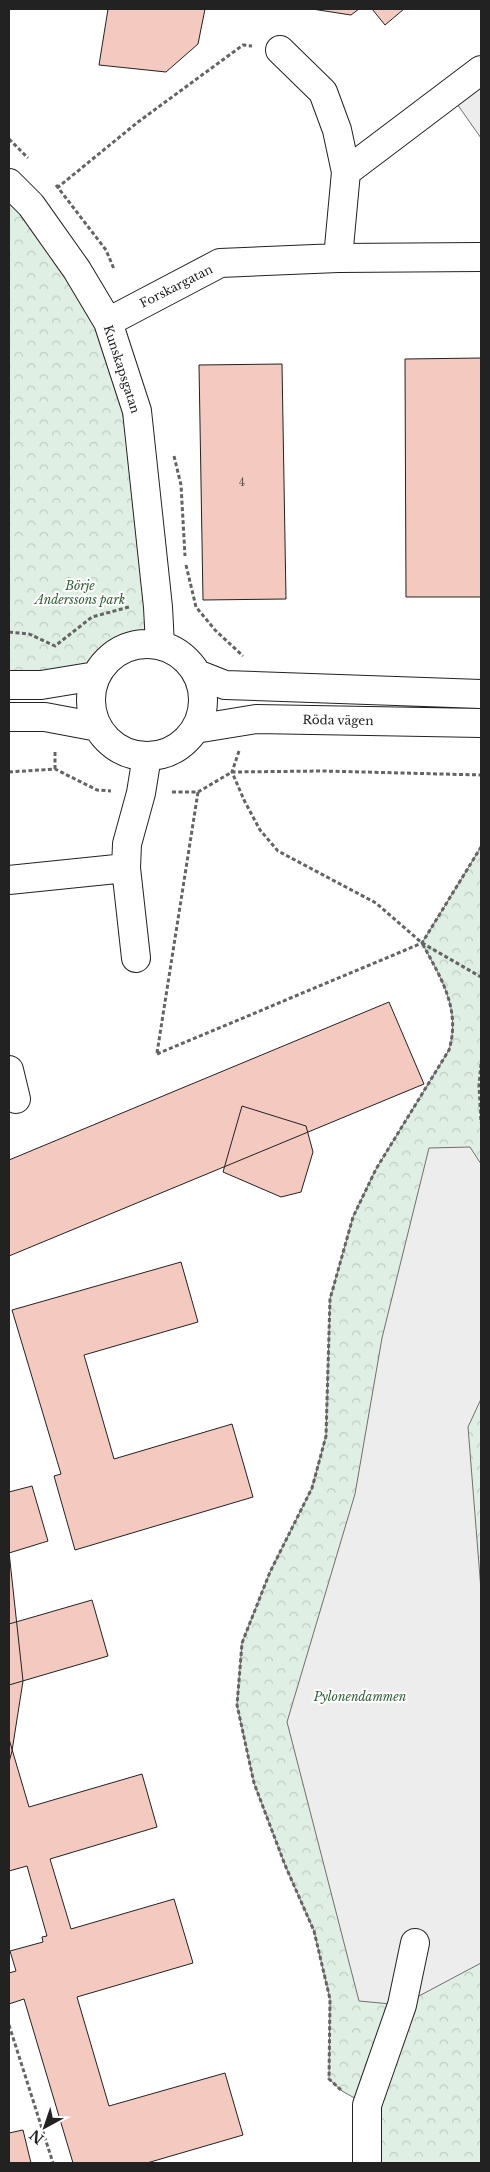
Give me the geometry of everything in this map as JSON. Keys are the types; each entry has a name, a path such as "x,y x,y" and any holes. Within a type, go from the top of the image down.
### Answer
{"street":[{"path":"280,50 323,92 337,130 346,172 338,258"},
{"path":"346,172 481,70"},
{"name":"Kunskapsgatan","path":"9,183 30,206 77,270 108,322 137,411 158,607 160,645"},
{"name":"Forskargatan","path":"108,322 220,263 338,258 481,257"},
{"path":"140,644 160,645 175,651 188,661 197,674 203,692 203,712 195,730 182,744 166,753 147,756 132,754 118,748 107,740 98,727 92,710 91,693 96,676 106,662 119,651 140,644"},
{"path":"197,674 225,685 481,694"},
{"path":"9,685 41,684 96,676"},
{"path":"9,716 45,717 98,727"},
{"name":"Röda vägen","path":"195,730 256,719 481,723"},
{"path":"136,958 126,868 127,844 141,793 147,756"},
{"path":"9,880 126,868"},
{"path":"9,1070 16,1099"},
{"path":"367,2163 367,2105 402,2005 415,1942"}],"path":[{"path":"30,206 58,187 138,122 243,45 280,50"},
{"path":"9,632 29,634 55,646 92,617 122,607 196,607"},
{"path":"9,772 55,770 97,790 141,793 198,792 232,772 324,771 481,775"},
{"path":"232,772 260,830 278,851 376,902 422,943 481,977"},
{"path":"198,792 157,1054 422,943 481,847"},
{"path":"367,2105 342,2091 329,2079 330,1998 314,1931 285,1866 254,1783 237,1705 242,1643 270,1572 312,1488 326,1436 330,1299 353,1217 376,1169 450,1050 454,1033 448,991 422,943"},
{"path":"481,1064 481,1123"},
{"path":"9,2025 53,2163"}],"green space":[{"name":"Börje Anderssons park","path":"9,183 108,322 160,645 140,645 123,650 109,660 96,676 9,678"},
{"name":"Pylonendammen","path":"481,847 481,2163 353,2163 367,2105 342,2091 329,2079 330,1999 314,1931 285,1865 254,1783 237,1705 242,1643 270,1572 312,1488 326,1436 330,1299 353,1217 376,1169 449,1050 453,1021 451,1007 442,981 422,943"}],"shaded area":[{"path":"481,70 481,138 450,94"},
{"path":"470,1147 481,1164 481,1399 468,1427 481,1590 481,1963 402,2005 359,2001 287,1722 355,1494 382,1338 429,1148"}],"building":[{"path":"108,9 205,9 198,44 166,72 99,65"},
{"path":"312,9 359,9 351,15"},
{"path":"372,9 404,9 385,25"},
{"path":"481,358 481,597 406,597 405,359"},
{"path":"282,364 286,599 203,600 199,365"},
{"path":"389,1002 424,1084 9,1256 9,1160"},
{"path":"242,1106 306,1126 313,1152 301,1192 281,1197 223,1172"},
{"path":"181,1262 198,1322 84,1355 114,1459 232,1424 253,1497 75,1550 54,1476 61,1474 12,1310"},
{"path":"32,1486 48,1541 9,1553 9,1492"},
{"path":"9,1552 23,1681 9,1762"},
{"path":"92,1600 108,1656 9,1685 9,1624"},
{"path":"9,1739 29,1807 142,1774 157,1827 50,1859 71,1929 174,1899 193,1963 77,1997 109,2106 225,2073 243,2135 147,2163 73,2163 24,1999 9,2004 9,1973 16,1971 10,1951 43,1942 42,1937 47,1936 27,1866 9,1871"},
{"path":"23,2130 31,2163 9,2163 9,2133"}]}
